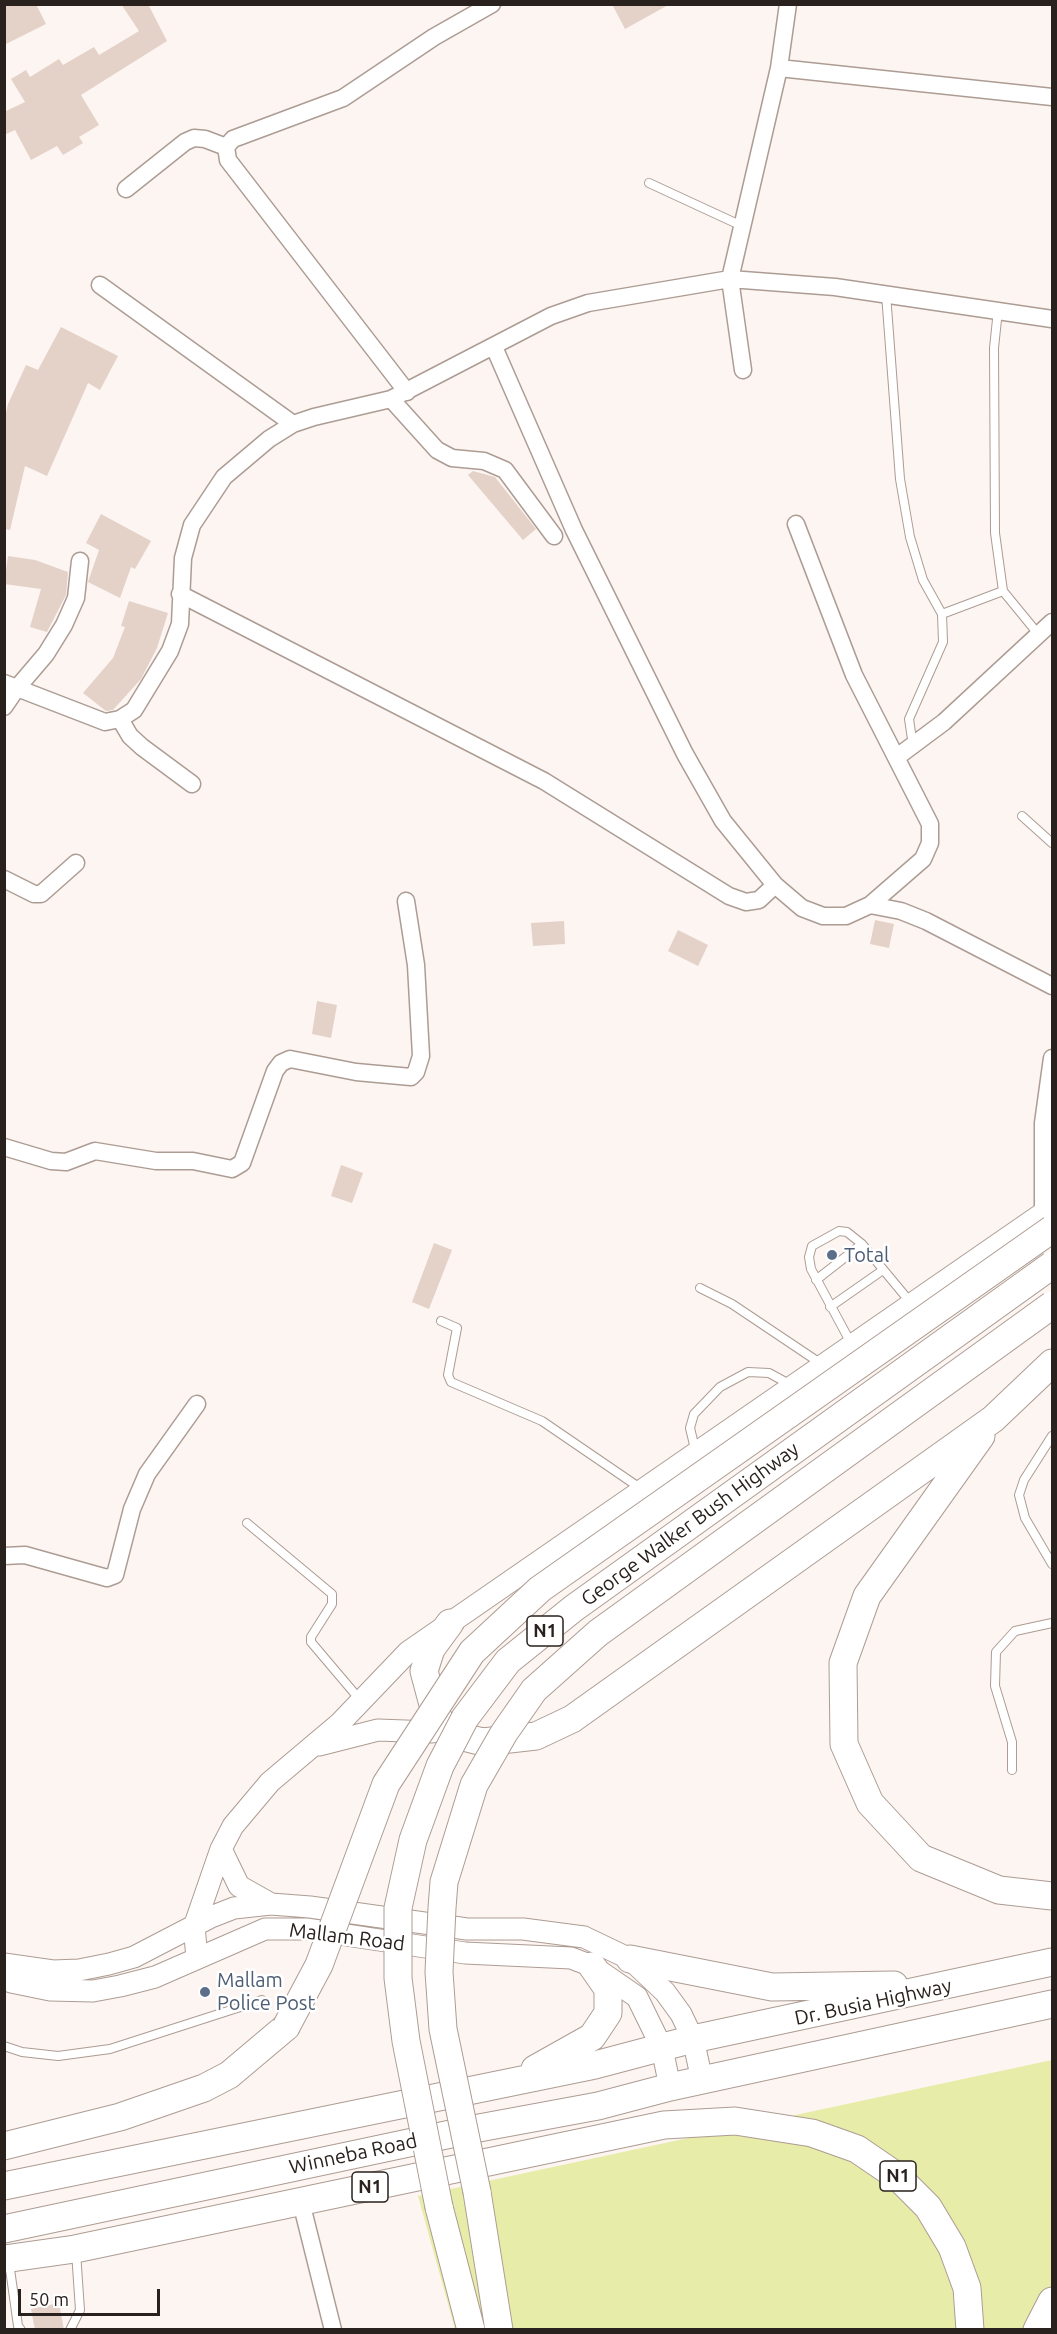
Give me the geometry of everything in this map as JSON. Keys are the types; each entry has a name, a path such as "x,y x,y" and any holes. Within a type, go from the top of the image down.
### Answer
{"highway":[{"name":"N1","path":"4,2146 120,2117 204,2088 229,2075 286,2027 319,1965 386,1784 472,1652 540,1589 1049,1216"},
{"name":"George Walker Bush Highway","path":"471,2330 440,2207 405,2031 398,1978 398,1908 413,1840 440,1766 465,1718 508,1661 574,1608 1053,1265"},
{"name":"George Walker Bush Highway","path":"499,2330 477,2192 444,2029 439,1972 444,1882 474,1785 504,1733 534,1690 598,1633 1053,1305"},
{"path":"450,1623 431,1649 424,1671 435,1712 447,1734 483,1742 536,1736 572,1719 993,1419 1053,1363"},
{"path":"993,1419 867,1596 843,1663 844,1744 870,1803 921,1858 999,1890 1053,1896"},
{"path":"630,1959 772,1987 955,1985"},
{"name":"Dr. Busia Highway","path":"693,2039 955,1985 1053,1962"},
{"path":"514,2080 592,2037 608,2013 608,1989 592,1966"},
{"name":"Dr. Busia Highway","path":"702,2080 1053,2004"},
{"name":"Winneba Road","path":"4,2186 514,2080 662,2048 693,2039"},
{"name":"Winneba Road","path":"4,2229 479,2128 598,2106 702,2080"},
{"name":"N1","path":"7,2258 75,2249 664,2125 735,2121 812,2133 857,2149 898,2177 928,2207 952,2247 967,2288 970,2330"},
{"path":"1037,2330 1053,2301"}],"street":[{"path":"492,4 434,37 343,98 233,139 226,147 228,160 437,450 452,458 484,460 505,470 554,536"},
{"path":"743,370 730,279 779,68 788,4"},
{"path":"779,68 1053,97"},
{"path":"126,189 185,142 194,138 205,139 226,147"},
{"path":"11,685 105,722 120,719 134,710 170,651 180,624 183,558 192,525 224,477 269,439 293,424 399,395 551,316 588,303 730,279 886,294 1053,319"},
{"path":"100,285 293,424"},
{"path":"494,347 574,530 685,754 723,821 775,885 802,908 823,916 846,916 870,905 923,859 930,843 930,824 854,675 796,524"},
{"path":"4,707 11,685 46,654 64,626 76,598 80,561"},
{"path":"180,594 544,781 729,896 746,902 759,900 775,885"},
{"path":"897,757 913,747 1053,622"},
{"path":"120,719 130,735 142,747 192,784"},
{"path":"4,879 34,894 41,894 75,863"},
{"path":"4,1147 51,1161 66,1162 95,1151 156,1161 193,1161 232,1169 243,1163 275,1071 281,1063 290,1059 356,1072 411,1077 416,1072 422,1056 416,965 406,901"},
{"path":"870,905 902,911 926,921 1053,986"},
{"path":"197,1957 194,1927 221,1849 233,1826 259,1794 361,1701 408,1652 912,1304 1049,1216 1043,1123 1053,1058"},
{"path":"4,1556 25,1555 107,1578 115,1575 132,1509 147,1474 197,1404"},
{"path":"310,1748 378,1730 402,1729 447,1734"},
{"path":"221,1849 239,1886 271,1904"},
{"path":"4,1964 53,1971 79,1970 134,1957 234,1908 271,1904 310,1907 467,1929 523,1929 584,1936 630,1959 666,1992 681,2014 693,2039 702,2080"},
{"name":"Mallam Road","path":"4,1977 11,1982 31,1987 93,1991 155,1977 266,1929 306,1929 465,1953 571,1959 592,1966 638,1997 662,2048 670,2087"},
{"path":"301,2202 333,2330"}],"lane":[{"path":"649,183 742,226"},
{"path":"886,294 900,479 910,537 923,580 942,614 943,642 909,719 913,747"},
{"path":"998,310 994,348 995,533 1003,591 1038,635"},
{"path":"942,614 1003,591"},
{"path":"1022,816 1053,843"},
{"path":"852,1345 816,1280 809,1257 812,1246 839,1231 847,1232 862,1244 912,1304"},
{"path":"816,1280 862,1244"},
{"path":"830,1307 883,1270"},
{"path":"700,1288 732,1304 824,1365"},
{"path":"441,1321 453,1324 457,1332 448,1375 451,1382 542,1421 643,1490"},
{"path":"696,1453 690,1428 694,1414 720,1387 748,1372 769,1373 794,1386"},
{"path":"1053,1436 1024,1480 1019,1495 1025,1518 1053,1564"},
{"path":"247,1523 332,1594 332,1604 311,1636 311,1642 361,1701"},
{"path":"1012,1770 1012,1742 995,1686 996,1652 1015,1631 1053,1623"},
{"path":"4,2046 22,2052 58,2056 110,2049 262,2000"},
{"path":"70,2330 80,2310 75,2249"},
{"path":"7,2258 18,2326 21,2330"}],"green space":[{"path":"1052,2060 1052,2329 455,2329 418,2196"}],"building":[{"path":"4,4 36,4 46,24 4,45"},
{"path":"121,4 148,4 167,41 81,95 99,125 79,137 83,143 63,155 57,146 31,160 15,130 4,135 4,112 25,102 11,79 26,70 30,77 59,59 63,65 94,47 99,55 139,31"},
{"path":"612,4 670,4 625,29"},
{"path":"61,327 118,356 100,390 88,383 47,476 25,466 10,530 4,529 4,421 8,404 26,365 38,370"},
{"path":"473,471 495,477 536,529 523,540 468,475"},
{"path":"101,514 151,541 135,569 131,567 120,598 88,582 99,550 86,543"},
{"path":"8,556 35,560 68,572 66,595 47,632 30,627 41,589 4,584"},
{"path":"129,601 168,613 157,648 141,679 113,710 106,711 83,693 113,658 125,627 121,626"},
{"path":"875,920 894,924 889,948 870,944"},
{"path":"564,921 565,944 533,946 531,923"},
{"path":"678,930 708,945 698,966 668,951"},
{"path":"317,1001 337,1005 331,1038 312,1034"},
{"path":"341,1165 363,1173 352,1203 331,1196"},
{"path":"434,1243 452,1250 429,1309 412,1302"},
{"path":"59,2303 64,2330 35,2330 31,2309"}],"place":[{"name":"Total","path":"832,1255"},
{"name":"Mallam Police Post","path":"205,1992"}]}
